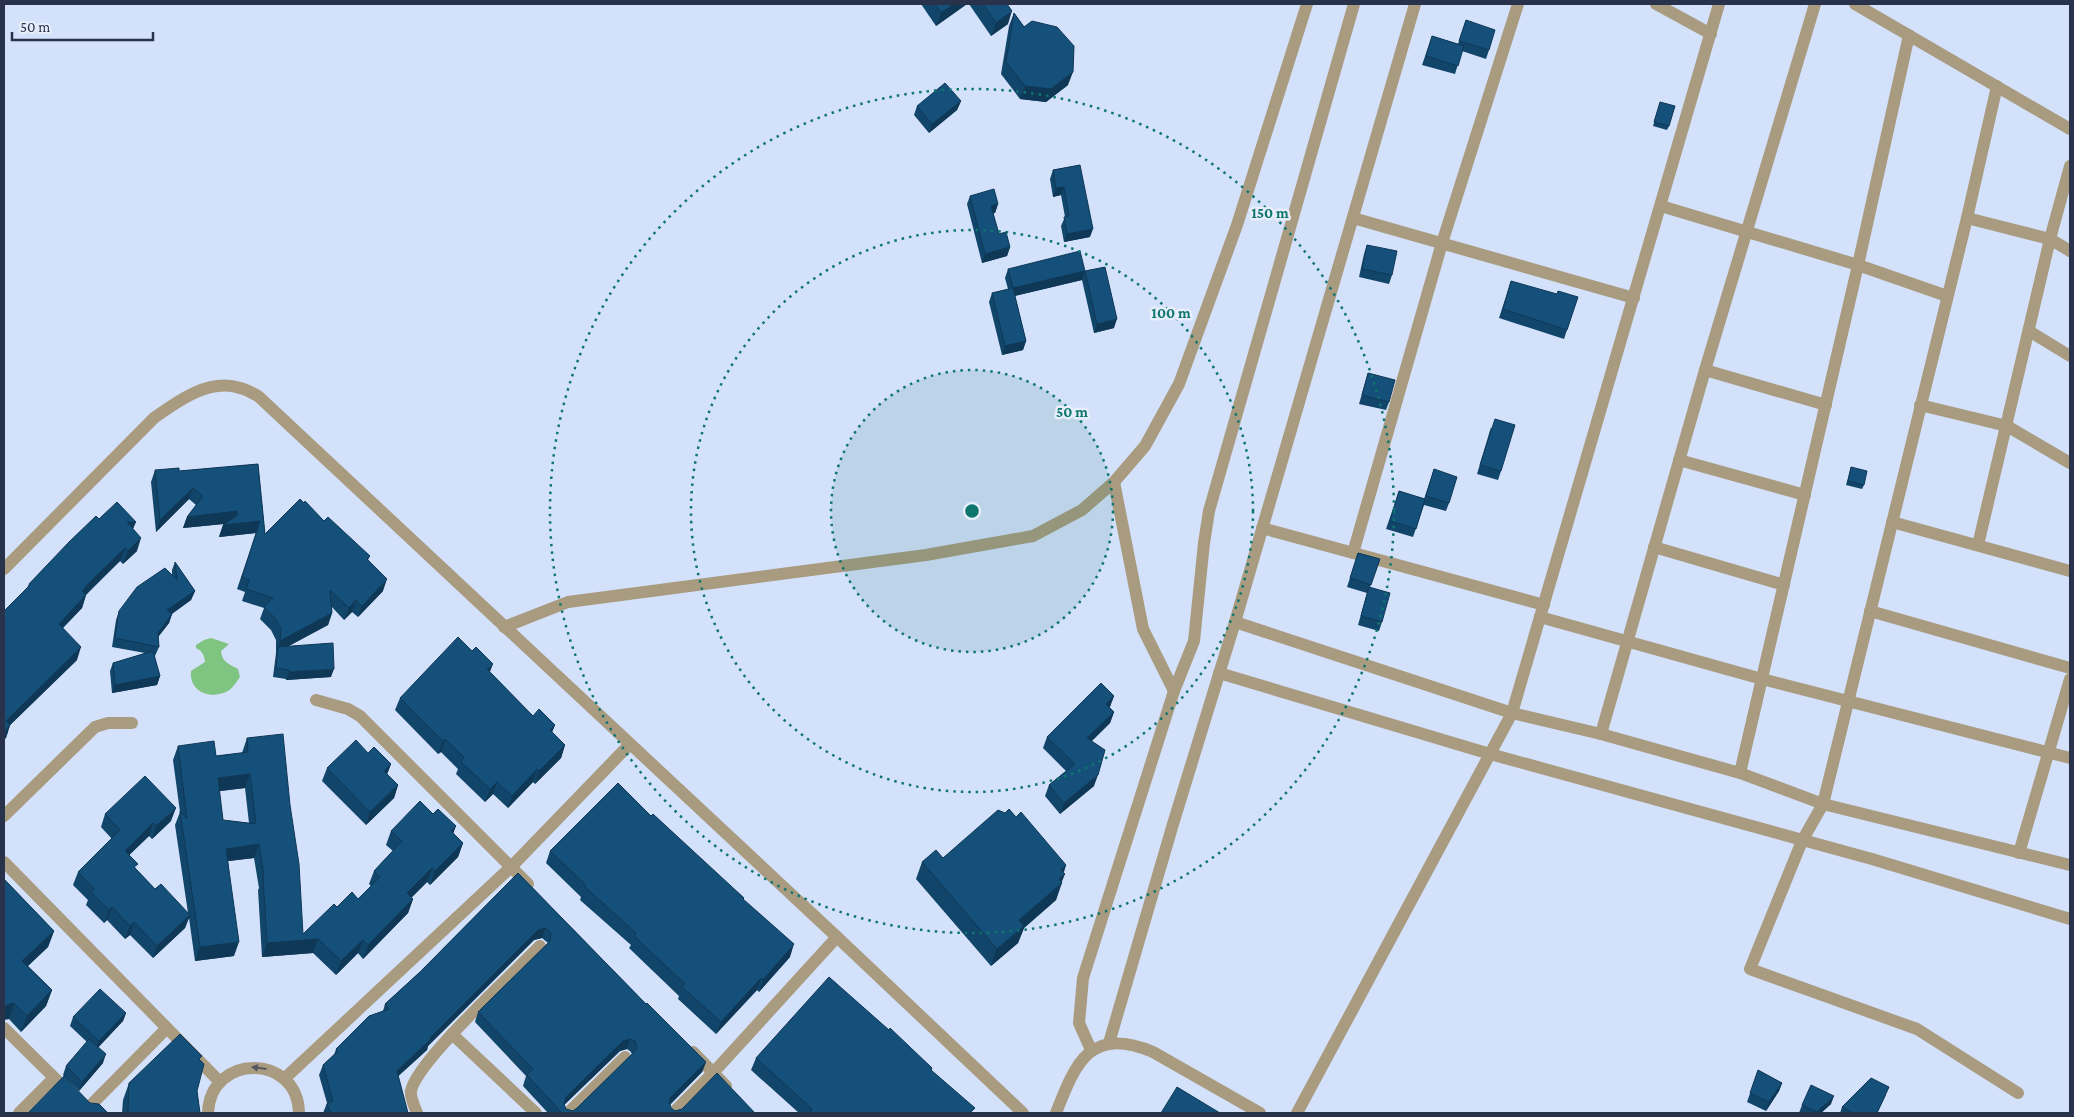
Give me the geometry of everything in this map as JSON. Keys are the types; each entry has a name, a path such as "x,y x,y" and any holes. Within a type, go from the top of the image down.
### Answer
{"street":[{"path":"504,627 568,602 926,555 1033,536 1082,510 1114,482 1145,446 1179,384 1237,225 1307,4"},
{"path":"1091,1050 1079,1023 1083,978 1174,691 1194,641 1209,511 1354,4"},
{"path":"1109,1043 1235,622 1416,4"},
{"path":"1353,553 1442,244 1518,4"},
{"path":"1656,4 1711,34"},
{"path":"1297,1113 1512,714 1719,4"},
{"path":"1601,734 1705,370 1816,4"},
{"path":"1856,4 2070,129"},
{"path":"1740,773 1826,405 1909,35"},
{"path":"1997,86 1822,804 1802,841 1750,969 1917,1029 2018,1093"},
{"path":"1978,545 2050,239 2070,166"},
{"path":"1661,206 1858,265 1947,296"},
{"path":"1353,218 1634,298"},
{"path":"1966,218 2050,239 2070,252"},
{"path":"2028,331 2070,356"},
{"path":"1705,370 1826,405"},
{"path":"4,570 154,418 184,398 206,389 222,386 240,388 258,396 1023,1113"},
{"path":"1920,405 2006,426 2070,463"},
{"path":"1679,460 1805,495"},
{"path":"1114,482 1143,629 1174,691"},
{"path":"1892,522 2070,570"},
{"path":"1262,528 1353,553 1542,611 1628,640 1762,679 2070,758"},
{"path":"1654,547 1784,585"},
{"path":"1870,611 2070,668"},
{"path":"1235,622 1512,714 1601,734 1740,773 1822,804 2070,865"},
{"path":"1219,673 1490,754 1872,859 2070,919"},
{"path":"2019,853 2070,679"},
{"path":"316,700 348,709 360,716 539,895"},
{"path":"4,816 95,727 108,723 132,723"},
{"path":"284,1079 511,867 629,745"},
{"path":"4,862 220,1082"},
{"path":"673,1113 837,937"},
{"path":"418,1113 411,1093 414,1082 452,1034 540,946"},
{"path":"6,1034 89,1111 167,1028"},
{"path":"452,1034 536,1113"},
{"path":"1056,1113 1068,1083 1091,1050 1109,1043 1138,1046 1153,1052 1260,1113"},
{"path":"685,1044 733,1093"},
{"path":"568,1113 625,1057"},
{"path":"208,1113 210,1099 220,1082 233,1072 252,1067 267,1069 284,1079 296,1096 299,1113"},
{"path":"19,1113 54,1078"}],"shaded area":[{"path":"211,638 229,644 221,651 223,658 238,669 240,677 228,691 217,695 200,691 193,683 191,677 191,671 205,662 203,655 196,648 196,645"}],"building":[{"path":"935,4 954,4 941,13"},
{"path":"983,4 1007,4 1012,11 996,23"},
{"path":"1014,13 1024,27 1032,21 1057,27 1074,46 1073,72 1051,89 1025,86 1006,62"},
{"path":"1466,20 1495,30 1489,50 1459,41"},
{"path":"1432,36 1464,46 1458,66 1426,56"},
{"path":"945,83 961,101 932,124 917,106"},
{"path":"1660,102 1675,106 1669,126 1654,122"},
{"path":"1080,165 1093,229 1067,234 1064,217 1069,216 1064,187 1056,188 1053,170"},
{"path":"994,189 998,204 991,206 999,234 1006,232 1010,247 985,254 970,196"},
{"path":"1367,245 1397,251 1392,275 1362,269"},
{"path":"1080,251 1085,271 1013,288 1008,269"},
{"path":"1105,267 1117,319 1097,324 1085,271"},
{"path":"1511,281 1557,294 1558,291 1578,297 1567,330 1503,309"},
{"path":"1013,288 1026,341 1005,346 992,293"},
{"path":"1368,373 1395,380 1389,402 1362,395"},
{"path":"1495,419 1515,425 1501,471 1480,465"},
{"path":"258,464 265,534 300,499 304,503 305,501 324,521 328,517 370,556 367,559 387,579 362,606 356,600 349,608 330,590 332,613 280,641 281,628 275,618 264,607 273,598 246,589 249,580 242,577 260,521 223,525 238,515 237,511 187,517 203,496 193,488 160,520 155,470 179,468 179,471"},
{"path":"1851,467 1867,471 1864,485 1848,481"},
{"path":"1434,469 1457,477 1449,503 1426,496"},
{"path":"1399,491 1425,499 1416,529 1390,521"},
{"path":"117,502 136,522 127,522 141,538 128,551 125,548 82,591 86,595 59,624 81,647 6,721 10,725 4,732 4,611 69,542 96,516 99,519"},
{"path":"1358,553 1380,559 1371,585 1350,578"},
{"path":"175,562 195,591 167,610 172,614 158,633 159,647 115,638 119,611 137,587 165,568 177,580"},
{"path":"1369,587 1390,593 1382,622 1361,616"},
{"path":"458,637 472,651 476,647 493,664 487,669 533,716 539,709 555,725 550,730 565,745 539,771 537,769 512,796 497,782 490,789 461,762 464,757 445,739 443,741 400,698"},
{"path":"333,643 334,669 289,672 289,670 276,668 278,647"},
{"path":"153,651 160,676 115,685 113,663"},
{"path":"1101,683 1114,696 1106,704 1114,712 1087,738 1105,750 1098,775 1064,803 1049,785 1075,764 1047,737"},
{"path":"283,734 290,805 299,864 303,934 334,904 337,907 352,892 358,899 380,877 374,871 402,841 391,831 420,801 433,814 438,809 456,826 451,831 463,843 435,871 432,868 407,893 413,899 368,945 363,940 341,961 318,939 267,943 264,876 259,844 226,849 239,942 200,947 180,811 187,819 178,746 214,741 216,756 248,752 247,738","holes":["250,774 256,824 223,820 218,778"]},
{"path":"356,740 368,753 374,747 391,764 384,771 398,785 370,812 327,768"},
{"path":"145,776 176,808 156,826 153,823 125,851 138,864 134,867 155,889 161,884 190,915 157,946 134,922 130,926 112,907 109,910 91,892 94,889 78,872 120,830 105,814"},
{"path":"618,783 651,816 653,814 794,944 763,980 761,978 721,1022 682,987 685,984 634,936 636,933 585,887 586,885 550,851"},
{"path":"1009,809 1016,817 1021,812 1066,865 1061,870 1065,874 1059,879 1062,883 1019,920 1024,926 997,949 922,862 936,850 943,858 998,810 1005,813"},
{"path":"518,873 646,1004 706,1062 671,1097 669,1101 671,1108 675,1111 682,1109 717,1073 755,1113 562,1113 527,1075 533,1069 478,1012 550,941 551,933 545,928 538,930 397,1071 408,1113 331,1113 327,1104 333,1101 323,1065 369,1016 389,1009 385,1004 420,972","holes":["630,1039 635,1041 637,1048 634,1052 577,1108 573,1111 566,1109 564,1104 566,1097 623,1041"]},
{"path":"4,879 54,931 22,961 52,990 27,1016 14,1003 4,1006"},
{"path":"829,977 889,1030 890,1028 932,1068 931,1070 975,1108 970,1113 813,1113 810,1111 812,1109 756,1058"},
{"path":"100,989 126,1013 99,1041 73,1017"},
{"path":"180,1034 202,1056 199,1059 204,1064 197,1091 200,1113 128,1113 129,1083"},
{"path":"89,1039 106,1054 82,1082 66,1066"},
{"path":"1758,1070 1782,1083 1769,1102 1750,1093"},
{"path":"64,1076 90,1103 99,1104 108,1113 28,1113"},
{"path":"1871,1078 1889,1087 1877,1113 1853,1113 1842,1107"},
{"path":"1811,1085 1834,1096 1817,1112 1802,1105"},
{"path":"1177,1087 1220,1113 1161,1113"}]}
